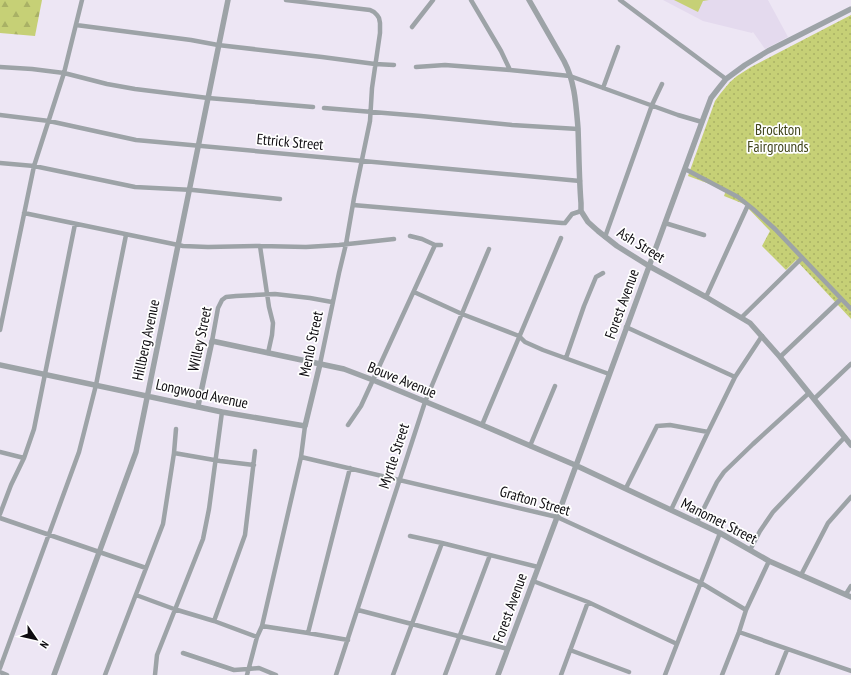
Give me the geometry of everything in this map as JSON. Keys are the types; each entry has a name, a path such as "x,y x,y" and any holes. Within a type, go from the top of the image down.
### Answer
{"street":[{"path":"0,330 34,166 64,73 82,0"},
{"name":"Hillberg Avenue","path":"54,675 136,452 228,0"},
{"name":"Menlo Street","path":"247,675 257,637 262,626 301,457 305,426 346,244 363,161 371,112 372,88 380,33 380,20 373,11 286,0"},
{"path":"412,27 432,0"},
{"path":"471,0 501,51 510,70"},
{"path":"353,205 562,223 565,223 572,214 581,211 578,130 575,99 570,76 564,61 529,0"},
{"path":"620,0 726,79"},
{"name":"Forest Avenue","path":"498,675 711,98 726,79 745,65 768,51 851,9"},
{"path":"76,25 192,40 218,45 394,66"},
{"path":"603,88 618,47"},
{"path":"416,67 445,65 570,76 678,115 702,122"},
{"path":"0,67 64,73 107,84 135,89 208,98 313,107"},
{"path":"605,237 652,105 662,84"},
{"path":"324,108 578,130"},
{"name":"Ettrick Street","path":"0,115 49,121 136,140 580,181"},
{"path":"0,163 34,166 128,186 190,190 280,199"},
{"path":"685,169 738,197 748,205 775,229 851,309"},
{"path":"706,297 748,205"},
{"name":"Ash Street","path":"581,211 588,222 623,250 742,317 750,323 851,445"},
{"path":"24,213 178,245 208,247 297,247 394,239"},
{"path":"665,223 704,235"},
{"path":"0,514 11,485 24,458 34,429 74,224"},
{"path":"0,668 79,452 96,385 126,235"},
{"path":"348,425 361,406 414,292 438,245 410,236"},
{"path":"482,425 561,238"},
{"path":"260,246 273,323 268,353"},
{"name":"Myrtle Street","path":"336,675 425,402 489,249"},
{"path":"742,317 802,258"},
{"path":"566,358 584,306 596,278 603,273"},
{"path":"414,292 462,314 519,336 531,344 609,374"},
{"path":"268,294 303,297 332,302"},
{"name":"Willey Street","path":"198,406 220,302 224,298 232,296 268,294"},
{"path":"780,358 841,299"},
{"path":"626,328 735,378"},
{"path":"671,510 735,378 762,336"},
{"name":"Bouve Avenue","path":"212,341 344,369 482,425 576,466"},
{"path":"814,399 851,364"},
{"name":"Longwood Avenue","path":"0,365 222,412 305,426"},
{"path":"530,446 555,386"},
{"path":"697,522 717,482 724,472 809,393"},
{"path":"155,675 157,655 203,539 209,509 222,412"},
{"path":"626,488 657,426 670,425 708,432"},
{"path":"105,675 164,524 176,429"},
{"path":"750,550 760,531 773,512 845,437"},
{"path":"214,621 245,535 255,451"},
{"path":"0,452 24,458"},
{"path":"174,453 254,465"},
{"name":"Grafton Street","path":"301,457 557,517 701,583 746,610"},
{"name":"Manomet Street","path":"576,466 720,533 769,561 848,595"},
{"path":"308,632 350,468"},
{"path":"801,575 828,523 851,497"},
{"path":"0,518 146,568"},
{"path":"665,675 720,533"},
{"path":"410,536 538,566"},
{"path":"393,675 442,543"},
{"path":"445,675 490,555"},
{"path":"722,675 746,610 769,561"},
{"path":"533,581 588,602 677,644"},
{"path":"848,595 851,586"},
{"path":"136,595 257,637"},
{"path":"561,675 588,602"},
{"path":"358,610 508,649"},
{"path":"262,626 308,632 348,640"},
{"path":"739,632 787,650 851,671"},
{"path":"570,650 629,672"},
{"path":"777,675 787,650"},
{"path":"183,652 234,670 259,668 276,675"},
{"path":"0,672 7,675"}],"shaded area":[{"path":"663,0 768,0 788,37 765,49 753,32 703,21"}],"green space":[{"path":"0,0 42,0 35,36 0,33"},
{"path":"674,0 709,0 703,1 698,12"},
{"name":"Brockton Fairgrounds","path":"851,15 851,319 796,260 786,270 762,246 770,231 744,204 724,196 726,190 688,176 715,101 730,82 751,67"}]}
